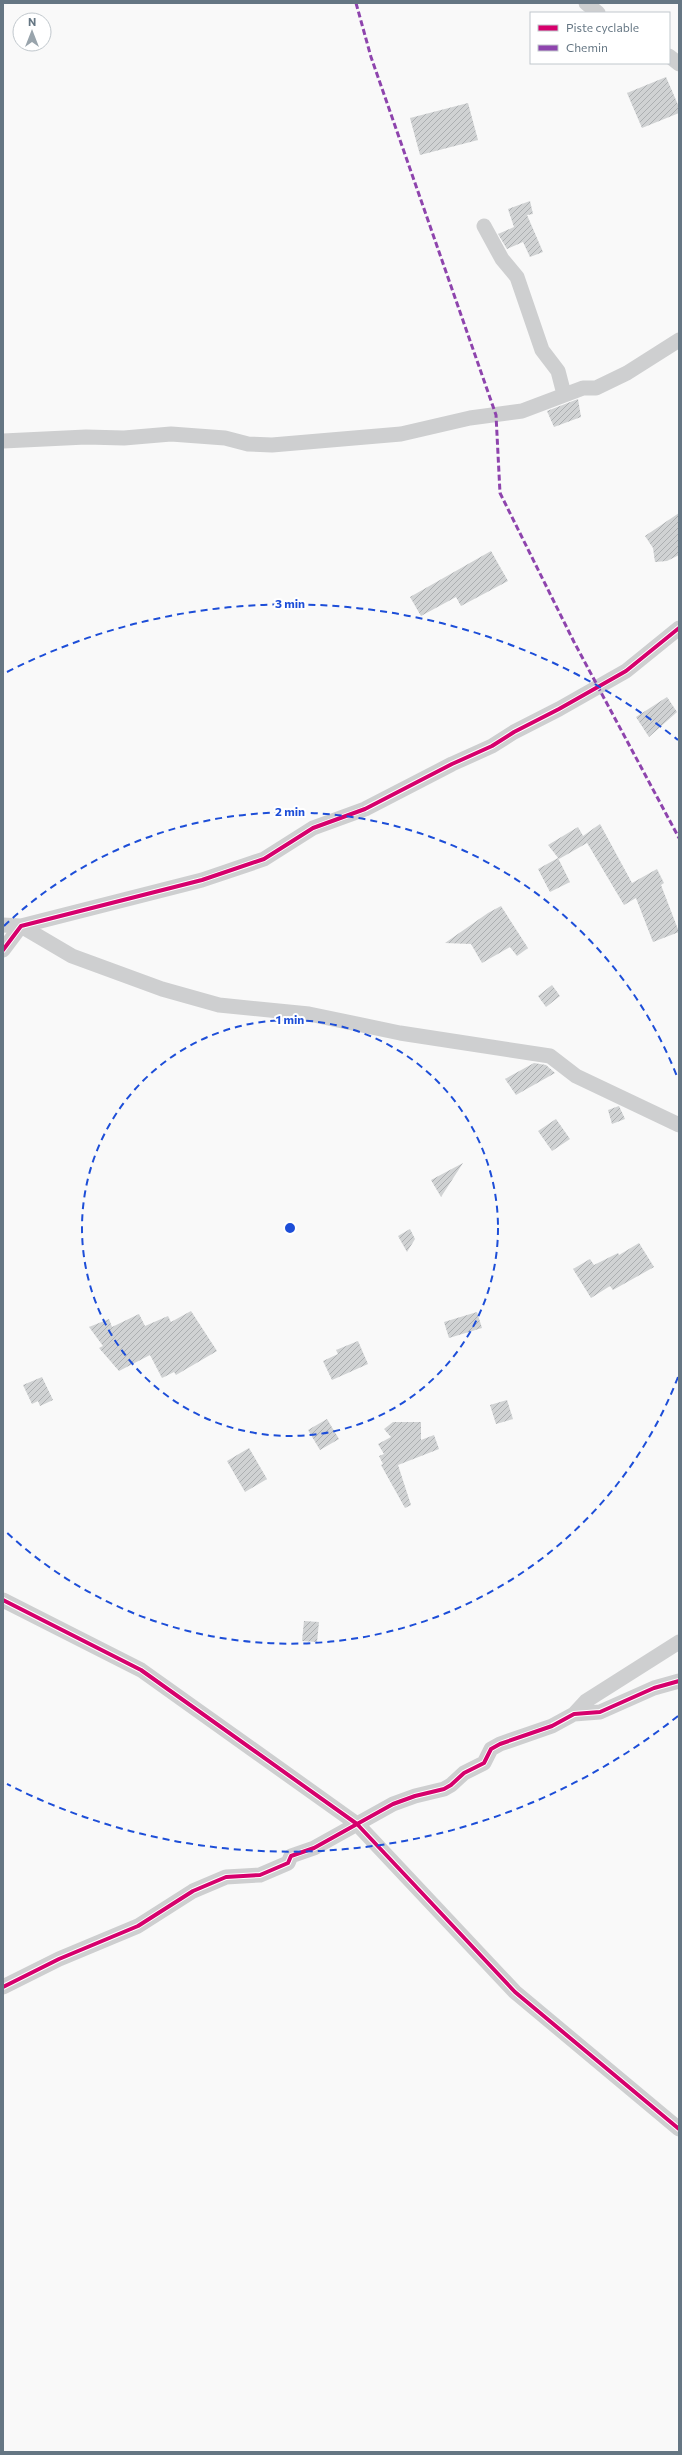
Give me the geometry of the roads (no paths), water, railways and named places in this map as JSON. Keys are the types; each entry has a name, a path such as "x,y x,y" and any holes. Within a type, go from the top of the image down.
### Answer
{"street":[{"path":"586,3 597,12"},
{"path":"670,57 679,64"},
{"path":"484,226 502,259 517,277 542,350 558,372 564,394"},
{"path":"3,441 86,437 124,438 172,434 225,438 248,444 272,445 401,434 470,418 522,411 583,388 596,388 627,373 679,340"},
{"path":"3,925 21,926 202,880 264,859 313,828 364,809 452,764 492,746 514,732 559,709 626,671 679,628"},
{"path":"3,950 21,926"},
{"path":"21,926 72,956 162,990 219,1005 309,1014 400,1034 550,1056 576,1076 679,1125"},
{"path":"3,1600 141,1670 357,1824 515,1992 679,2129"},
{"path":"3,1987 53,1961 138,1926 193,1891 226,1878 260,1875 288,1863 291,1856 314,1848 393,1804 415,1796 444,1790 464,1772 484,1763 491,1749 552,1726 574,1714 586,1702 679,1642"},
{"path":"574,1714 600,1712 654,1688 679,1681"}]}
